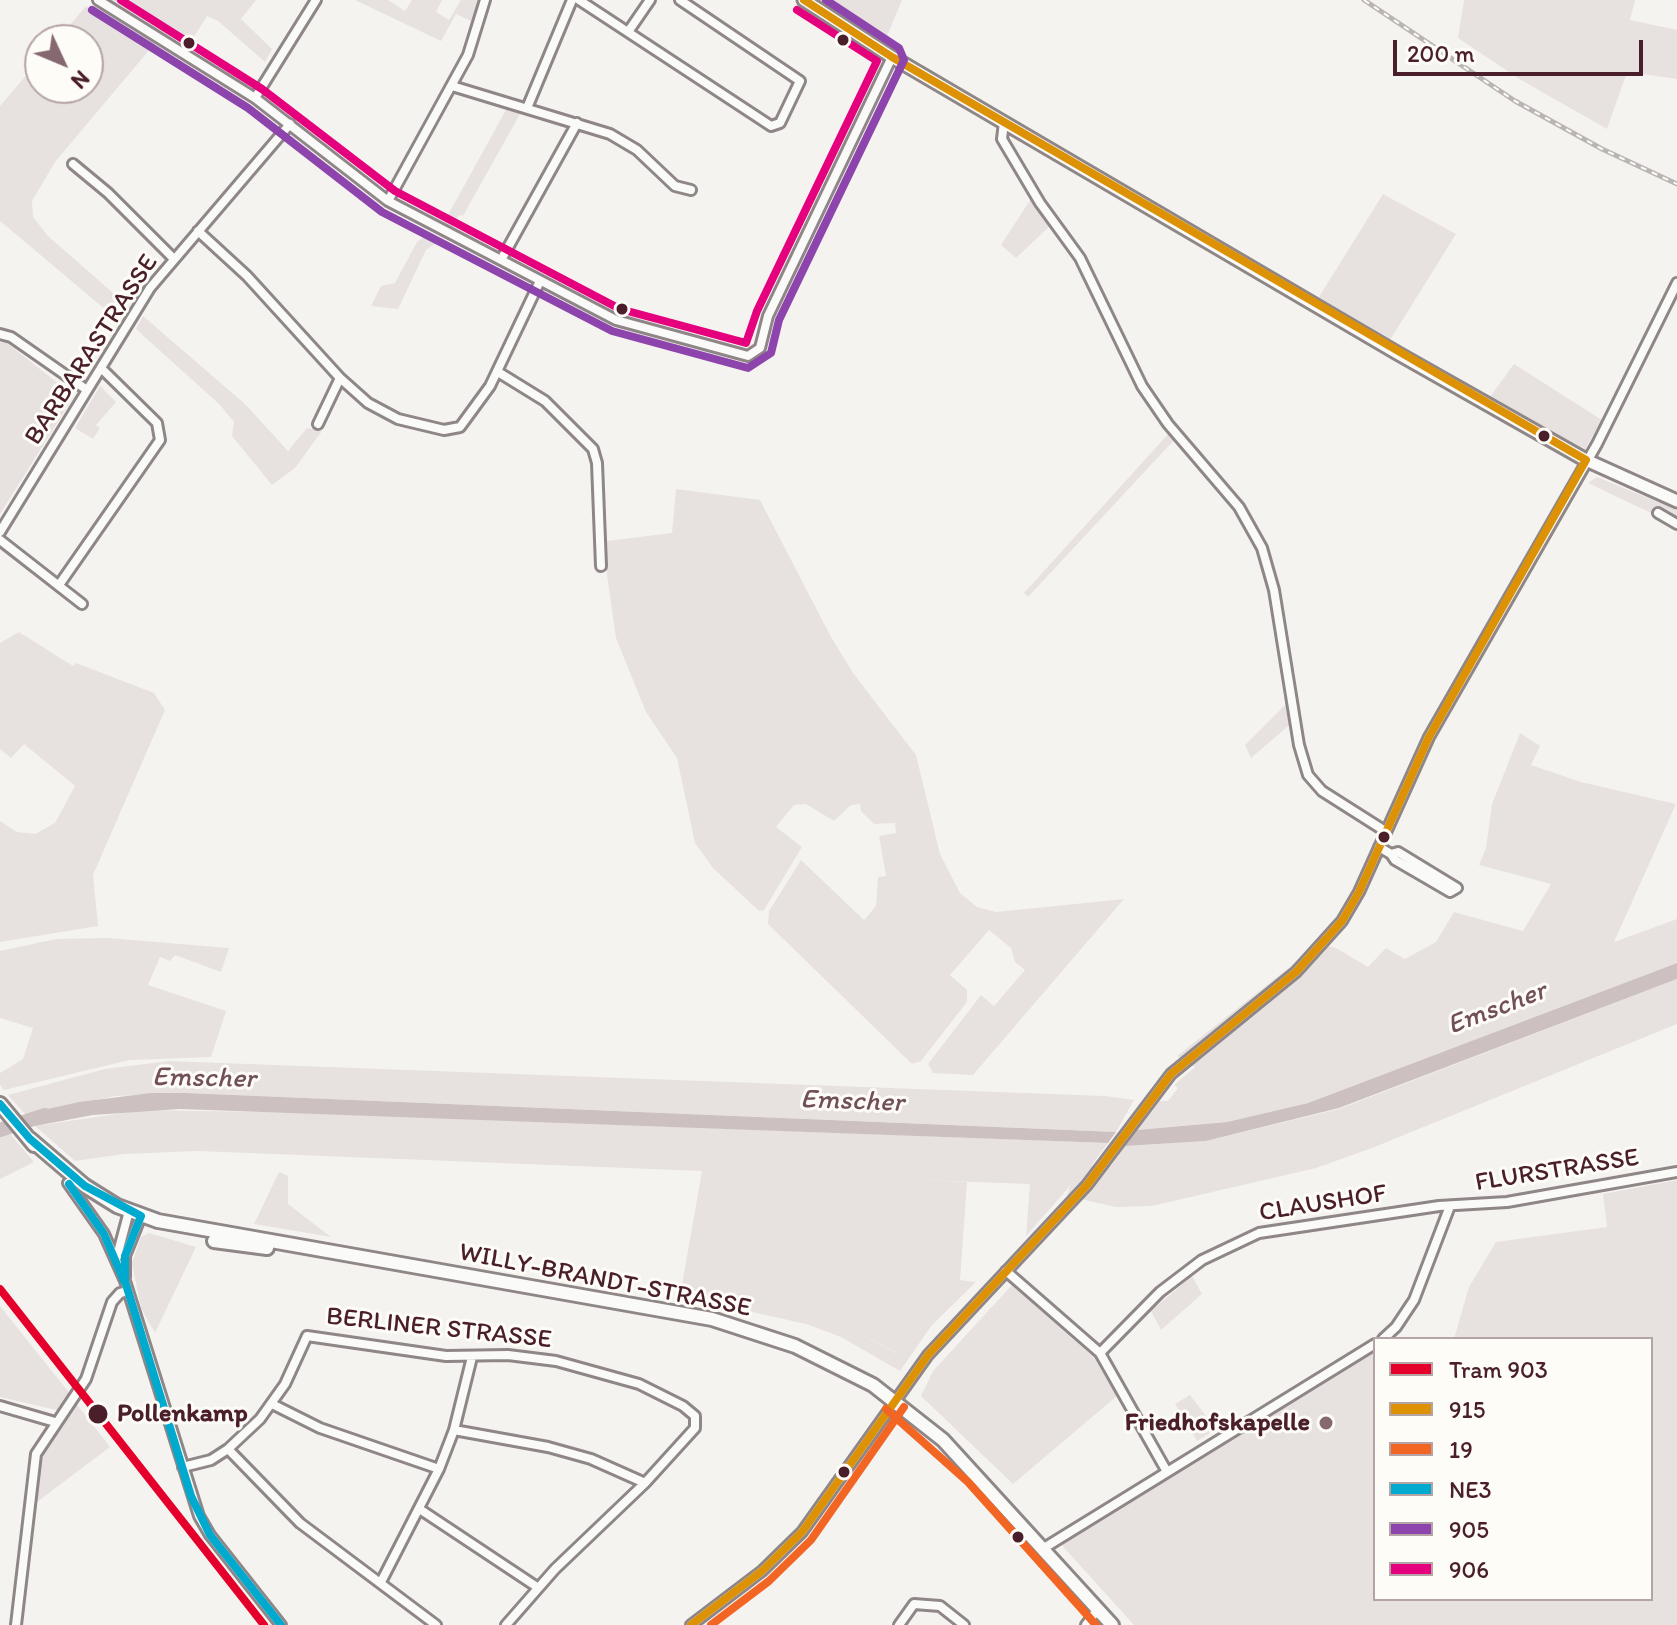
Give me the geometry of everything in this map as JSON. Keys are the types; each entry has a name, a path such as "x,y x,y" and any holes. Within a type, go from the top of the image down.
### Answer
{"main road":[{"path":"804,0 892,57 1586,460 1677,501"},
{"name":"WILLY-BRANDT-STRASSE","path":"0,1105 68,1183 96,1203 134,1217 197,1231 712,1319 795,1346 843,1368 894,1400 943,1440 1112,1625"},
{"name":"WILLY-BRANDT-STRASSE","path":"30,1139 85,1186 134,1217"}],"street":[{"path":"98,0 255,98 388,201 616,320 736,355 758,350 769,314 892,57"},
{"path":"255,98 316,0"},
{"path":"388,201 452,86 475,38 485,0"},
{"path":"527,108 572,0"},
{"path":"579,0 771,126 780,123 800,81 680,0"},
{"path":"628,32 650,0"},
{"path":"452,86 623,140 675,186 691,190"},
{"path":"1004,122 1002,139 1040,203 1080,258 1142,386 1168,424 1239,507 1262,548 1274,590 1299,745 1308,775 1322,791 1385,831"},
{"path":"501,260 577,123"},
{"name":"BARBARASTRASSE","path":"0,532 150,288 290,124"},
{"path":"73,164 108,193 174,259"},
{"path":"198,231 247,276 340,378 379,411 418,426 444,430 460,427 498,372 540,281"},
{"path":"691,1625 762,1571 802,1532 928,1355 1101,1167 1142,1108 1179,1066 1313,955 1352,905 1429,737 1586,460 1677,283"},
{"path":"0,334 11,337 87,390"},
{"path":"59,585 160,440 157,423 101,368"},
{"path":"498,372 545,401 593,449 597,463 601,566"},
{"path":"318,424 340,378"},
{"path":"1658,513 1677,524"},
{"path":"0,540 82,604"},
{"path":"1379,847 1395,860 1450,892 1457,888 1398,852 1391,854"},
{"name":"FLURSTRASSE","path":"1385,1337 1414,1300 1450,1206 1507,1202 1677,1172"},
{"path":"68,1183 104,1234 125,1281 195,1506 210,1535 281,1625"},
{"name":"CLAUSHOF","path":"1100,1353 1160,1292 1202,1260 1242,1239 1282,1227 1450,1206"},
{"path":"116,1261 134,1217"},
{"path":"125,1281 125,1256 134,1217"},
{"path":"1006,1271 1100,1353 1166,1470"},
{"path":"16,1625 32,1470 39,1446 86,1379 112,1302 120,1293 128,1291"},
{"name":"BERLINER STRASSE","path":"183,1467 211,1460 228,1449 272,1404 307,1336 472,1357 508,1355 586,1368 663,1393 695,1416 695,1428 645,1483"},
{"path":"1044,1548 1373,1345"},
{"path":"381,1582 421,1510 439,1469 454,1430 472,1357"},
{"path":"272,1404 320,1428 439,1469"},
{"path":"0,1406 55,1422"},
{"path":"454,1430 562,1451 645,1483 537,1587 506,1625"},
{"path":"228,1449 292,1515 436,1625"},
{"path":"421,1510 537,1587"},
{"path":"899,1625 914,1604 940,1606 964,1625"},
{"path":"1086,1625 1098,1609"}],"shaded area":[{"path":"111,0 256,0 241,19 272,49 265,62 218,21 207,16 190,43 176,40"},
{"path":"355,0 388,0 405,11 412,0 442,0 436,12 449,20 461,0 479,0 473,22 456,14 441,41"},
{"path":"818,0 902,0 885,41"},
{"path":"1464,0 1635,0 1630,20 1677,30 1677,79 1627,72 1607,129 1521,80 1458,38"},
{"path":"86,6 129,38 133,32 156,42 104,104 104,24 71,24"},
{"path":"24,78 24,104 104,104 55,162 32,201 33,217 48,236 129,307 119,321 0,221 0,106"},
{"path":"507,108 521,112 463,216 459,215 452,228 443,224"},
{"path":"1383,194 1456,234 1390,340 1319,297"},
{"path":"1032,197 1052,224 1016,258 1001,245"},
{"path":"430,233 442,239 426,250 398,309 371,306 381,286 395,283 417,242"},
{"path":"143,316 245,404 288,451 307,428 322,431 295,468 272,485 232,436 234,422 220,405 136,329"},
{"path":"0,342 7,343 74,396 0,514"},
{"path":"1514,364 1602,420 1585,449 1490,397"},
{"path":"100,386 116,402 96,425 100,428 93,439 75,428"},
{"path":"1170,432 1176,438 1028,597 1024,593"},
{"path":"1597,477 1677,510 1677,518 1659,509 1653,514 1588,483"},
{"path":"676,489 760,500 853,673 916,755 940,854 960,893 977,907 996,912 1124,899 973,1075 933,1073 928,1064 981,995 994,1006 1025,970 1015,962 1011,948 989,930 950,975 967,990 967,1002 921,1061 912,1064 768,924 769,911 801,860 864,920 876,906 878,877 886,876 879,836 896,833 895,823 874,824 861,811 860,804 851,805 834,821 806,804 794,805 776,827 802,847 764,910 759,911 713,868 695,843 677,758 646,712 616,638 607,575 607,541 672,533"},
{"path":"19,632 73,666 76,663 154,693 165,710 93,875 98,926 0,942 0,821 17,832 35,834 55,823 75,786 24,744 11,758 0,749 0,643"},
{"path":"1289,701 1293,722 1251,758 1245,745"},
{"path":"1520,733 1540,746 1531,765 1581,782 1676,804 1614,942 1677,919 1677,963 1308,1103 1227,1122 1137,1130 1157,1101 1168,1101 1178,1088 1174,1085 1195,1067 1177,1056 1291,966 1315,943 1336,948 1368,967 1386,948 1405,959 1436,942 1454,912 1523,931 1551,884 1479,865 1486,848 1492,804"},
{"path":"107,938 229,948 221,972 175,955 170,961 160,957 148,985 226,1011 211,1057 130,1060 4,1090 0,1085 0,1073 23,1059 33,1028 0,1018 0,951 56,939"},
{"path":"1677,963 1677,979 1339,1108 1206,1141 1125,1146 1137,1130 1227,1122 1308,1103"},
{"path":"1677,979 1677,1024 1316,1168 1152,1206 1116,1207 1067,1196 1070,1186 1026,1236 1030,1184 836,1177 836,1321 896,1353 922,1317 932,1325 900,1371 841,1337 806,1324 680,1296 702,1171 198,1151 124,1154 75,1161 35,1126 143,1110 317,1113 1108,1143 1091,1166 1111,1166 1125,1146 1206,1141 1339,1109"},
{"path":"168,1061 1105,1096 1134,1100 1116,1132 186,1093 116,1096 25,1114 8,1095 105,1069"},
{"path":"151,1093 1116,1132 1108,1143 180,1109 93,1115 35,1126 25,1114 79,1102"},
{"path":"0,1122 34,1162 0,1179"},
{"path":"279,1172 288,1176 288,1204 331,1237 254,1224"},
{"path":"836,1176 967,1182 960,1280 976,1282 932,1325 922,1318 897,1353 835,1321"},
{"path":"1677,1180 1677,1625 1134,1625 1058,1541 1373,1350 1373,1601 1653,1601 1653,1337 1455,1337 1469,1287 1496,1242 1607,1227 1603,1194"},
{"path":"149,1233 196,1247 155,1333 141,1308 132,1263 141,1237"},
{"path":"1192,1276 1202,1294 1161,1330 1151,1311"},
{"path":"1012,1285 1094,1358 1117,1396 1013,1484 921,1396 933,1371"},
{"path":"0,1306 71,1395 61,1411 0,1397"},
{"path":"1190,1395 1216,1429 1197,1441 1175,1404"},
{"path":"75,1402 110,1447 33,1505 37,1463 43,1447"}],"waterway":[{"name":"Emscher","path":"0,1130 45,1115"}],"railway":[{"path":"1364,0 1515,101 1602,149 1677,184"}],"tram line":[{"name":"903","path":"0,1289 264,1625"}],"transit line":[{"name":"906","path":"121,0 262,89 395,191 620,309 746,343 757,311 877,61 797,10"},
{"name":"915","path":"804,0 892,57 1586,460"},
{"name":"905","path":"92,10 248,108 382,212 612,331 748,368 771,353 779,320 904,60 899,48 826,0"},
{"name":"915","path":"691,1625 762,1571 802,1532 928,1355 1087,1185 1171,1074 1296,972 1342,921 1359,892 1429,737 1586,460"},
{"name":"NE3","path":"0,1104 30,1139 85,1186 141,1216 125,1256 125,1281 191,1496 210,1535 281,1625"},
{"name":"NE3","path":"69,1184 104,1234 124,1281"},
{"name":"19","path":"711,1625 769,1581 811,1540 904,1407"},
{"name":"19","path":"886,1409 968,1482 1096,1625"}],"place":[{"name":"Pollenkamp","path":"98,1414"},
{"name":"Friedhofskapelle","path":"1326,1423"}]}
